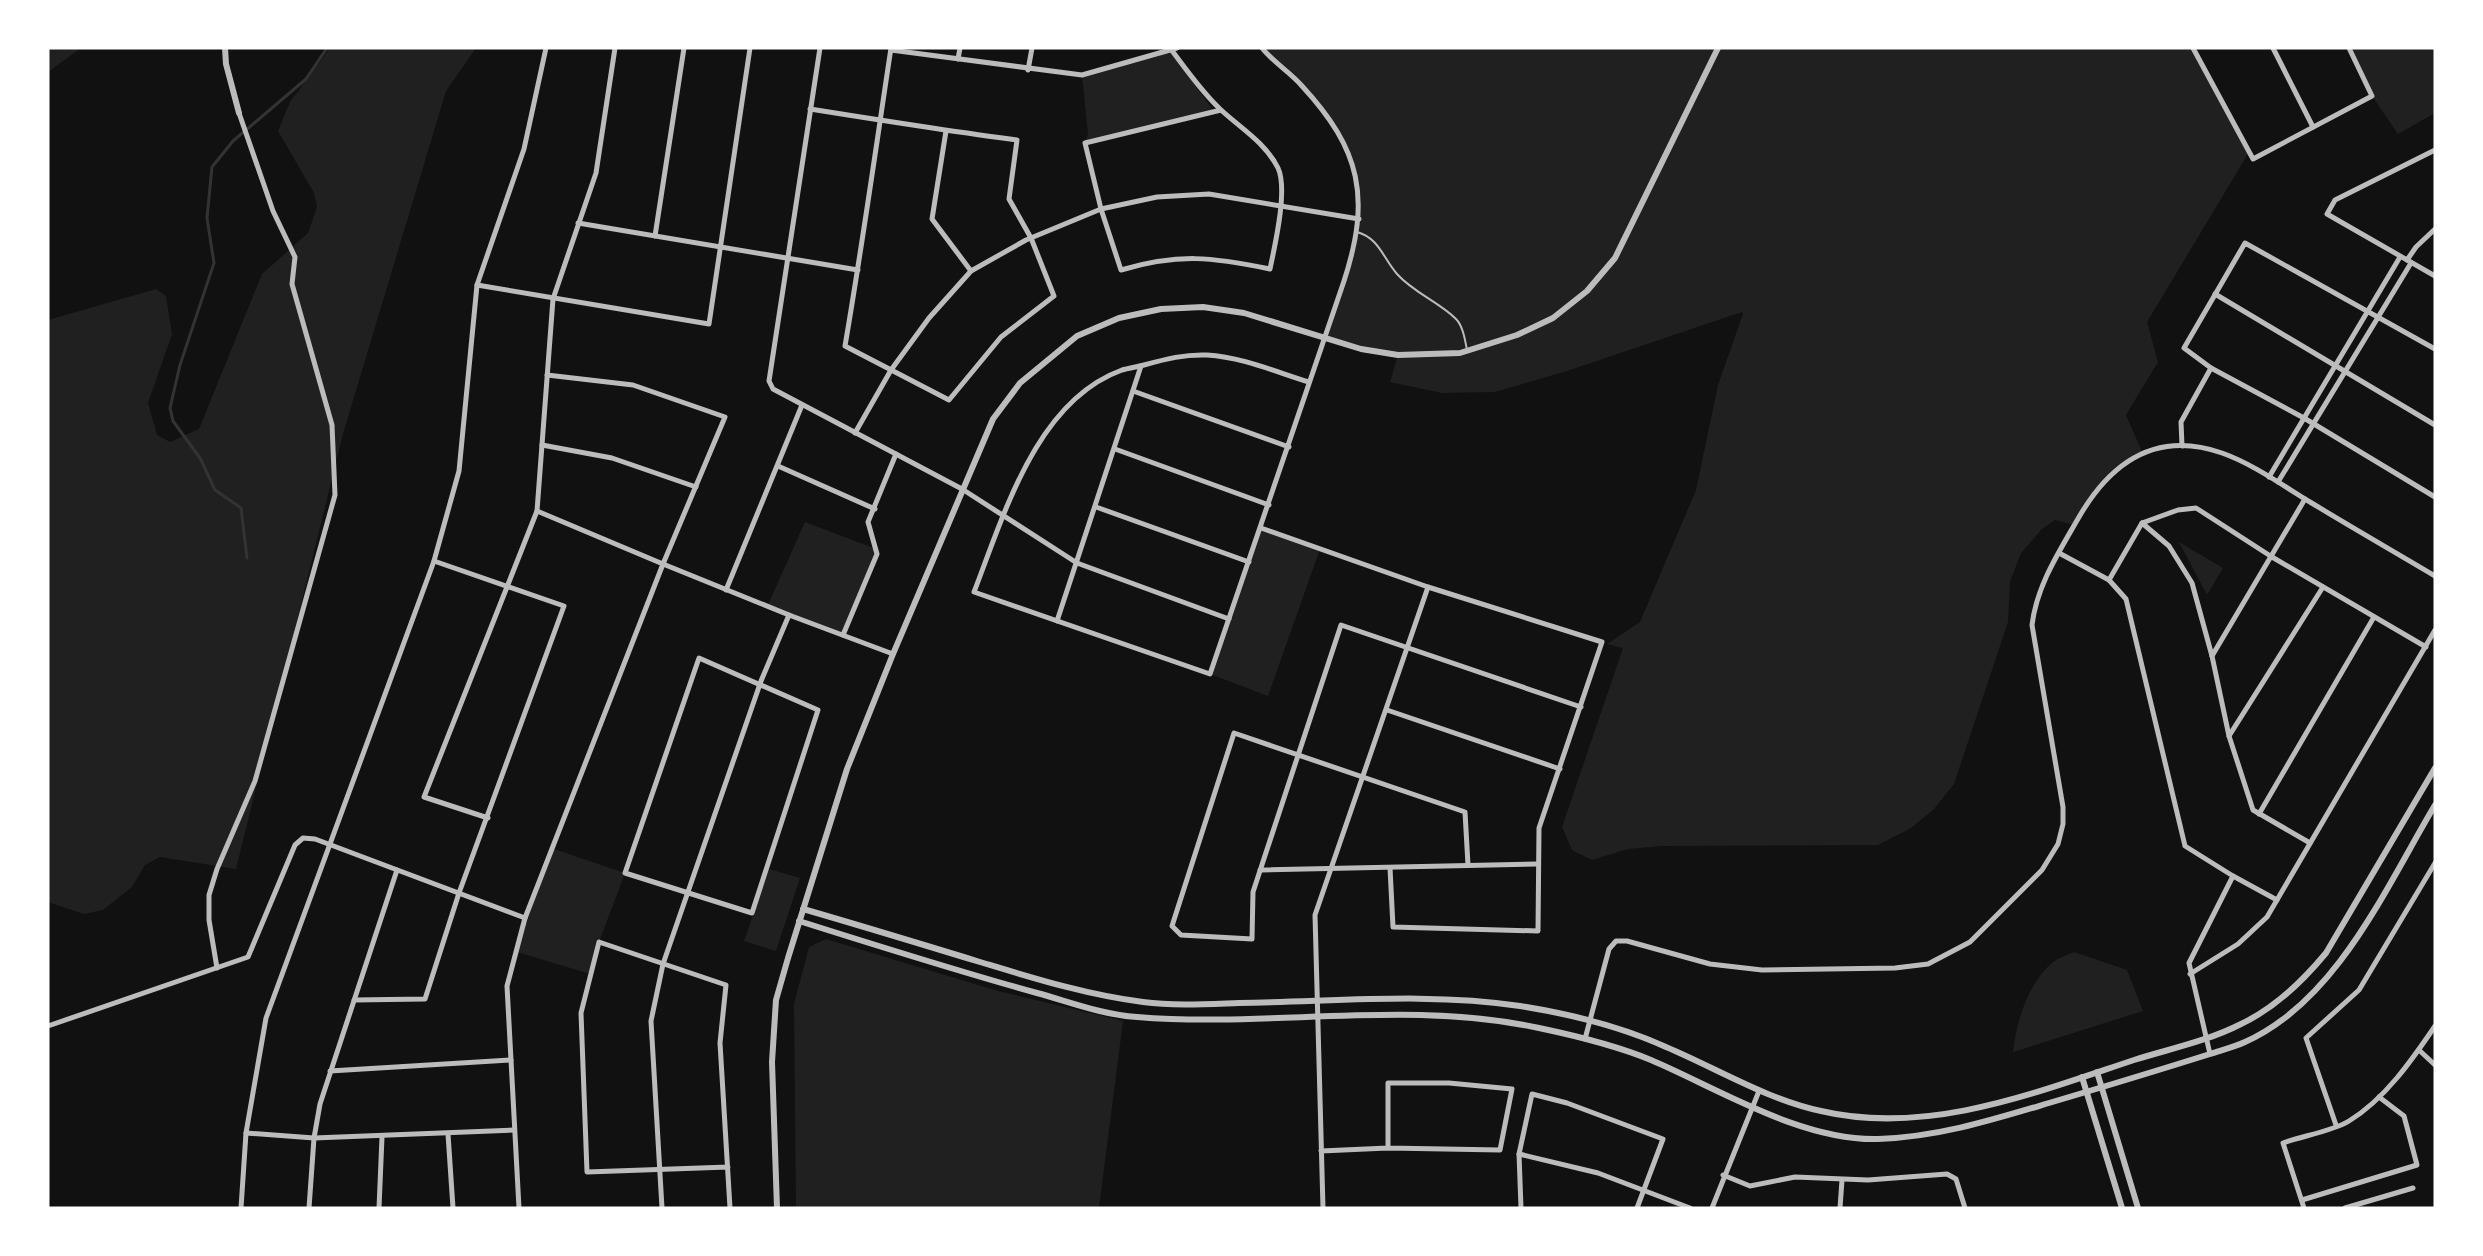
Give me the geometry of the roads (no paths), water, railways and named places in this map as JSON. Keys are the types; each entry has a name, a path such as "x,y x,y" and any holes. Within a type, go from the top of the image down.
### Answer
{"street":[{"path":"217,968 209,920 209,895 217,869 255,781 334,495 332,425 328,404 292,284 295,257 273,211 253,156 226,64 225,48"},
{"path":"241,1208 246,1133 266,1018 434,561 459,471 477,285 524,149 546,48"},
{"path":"488,818 424,797 537,511 553,299 596,173 615,48"},
{"path":"655,236 684,48"},
{"path":"477,285 709,324 750,48"},
{"path":"820,48 769,381 773,389 963,489 1077,563 1229,619"},
{"path":"958,59 960,48"},
{"path":"1028,70 1032,48"},
{"path":"1262,48 1272,60 1301,84 1346,142 1358,183 1359,219 1353,253 1210,674 974,592 1004,515 1035,449 1057,418 1075,399 1098,382 1122,370 1174,356 1208,355 1248,363 1309,382"},
{"path":"777,1208 772,1062 776,1000 799,921 847,769 893,654 993,419 1020,383 1052,354 1077,336 1098,326 1161,309 1203,307 1285,324 1325,338 1398,355 1434,355 1467,351 1517,335 1554,318 1587,291 1615,258 1718,48"},
{"path":"2193,48 2253,159 2372,96 2349,48"},
{"path":"2273,48 2313,127"},
{"path":"810,109 880,120 946,131 1017,140 1010,199 1030,238 1054,296 1001,337 948,400 845,346 858,270 880,120 891,49 1028,70 1082,75 1173,49 1194,83 1221,110 1248,130 1279,169 1281,208 1270,269 1225,260 1182,258 1121,270 1101,209 1085,143 1221,110"},
{"path":"946,131 932,219 971,272"},
{"path":"2435,150 2335,201 2327,214 2435,276"},
{"path":"855,433 891,370 929,318 971,272 1030,238 1101,209 1157,197 1209,194 1281,208 1359,219"},
{"path":"578,223 858,270"},
{"path":"2269,477 2368,310 2416,246 2435,229"},
{"path":"2435,349 2245,243 2184,348 2211,368 2304,418 2435,497"},
{"path":"2277,482 2378,316 2406,260"},
{"path":"2215,294 2435,425"},
{"path":"1057,621 1141,366"},
{"path":"2182,446 2181,422 2211,368"},
{"path":"519,1208 507,986 525,918 663,564 726,417 633,385 547,375"},
{"path":"1133,391 1289,447"},
{"path":"726,590 802,405"},
{"path":"542,445 612,458 696,487"},
{"path":"1585,1038 1609,949 1616,941 1628,941 1710,964 1785,971 1895,968 1928,964 1950,954 1981,932 2042,870 2058,844 2063,824 2063,807 2032,625 2037,596 2095,490 2110,474 2143,454 2182,446 2223,453 2269,477 2435,576"},
{"path":"1115,449 1269,505"},
{"path":"843,635 877,554 868,522 896,454"},
{"path":"778,466 874,509"},
{"path":"2212,656 2306,499"},
{"path":"1096,507 1249,562"},
{"path":"2109,580 2142,524 2178,510 2196,508 2323,588 2426,647"},
{"path":"537,511 726,590 893,654"},
{"path":"2142,524 2169,546 2192,583 2212,656 2229,736 2253,810 2310,843"},
{"path":"1261,528 1428,587 1602,642 1539,828 1538,931 1393,927 1390,868"},
{"path":"2059,553 2109,580 2126,599 2185,846 2277,900"},
{"path":"354,1000 425,999 459,893 564,606 434,561"},
{"path":"1323,1208 1315,915 1428,587"},
{"path":"2229,736 2323,588"},
{"path":"662,1208 651,1021 663,964 760,684 789,615"},
{"path":"2259,814 2374,617"},
{"path":"1468,865 1465,812 1362,776 1298,755 1234,733 1172,926 1181,935 1252,939 1253,892 1260,870 1298,755 1341,625 1581,707"},
{"path":"2190,974 2238,944 2267,917 2435,630"},
{"path":"699,658 760,684 818,710 752,913 625,873 699,658"},
{"path":"1387,710 1560,769"},
{"path":"803,909 1092,993 1146,1002 1467,1000 1520,1006 1590,1020 1662,1045 1759,1091 1823,1112 1874,1118 1917,1118 1952,1113 2082,1077 2207,1036 2240,1025 2282,998 2303,980 2326,953 2435,768"},
{"path":"799,921 1005,984 1124,1016 1218,1021 1317,1017 1473,1018 1534,1027 1585,1038 1649,1059 1752,1107 1807,1126 1873,1139 1949,1132 2246,1042 2282,1020 2312,995 2338,964 2435,805"},
{"path":"48,1026 248,957 295,845 303,838 315,839 525,918"},
{"path":"1260,870 1537,864"},
{"path":"2336,1125 2306,1038 2359,990 2435,864"},
{"path":"309,1208 314,1138 330,1071 397,870"},
{"path":"2210,1054 2189,963 2233,876"},
{"path":"728,1167 587,1172 581,1013 599,942 726,985 720,1043 728,1167 730,1208"},
{"path":"2304,1208 2283,1143 2348,1122 2379,1097 2419,1050 2435,1026"},
{"path":"2419,1050 2435,1065"},
{"path":"330,1071 511,1060"},
{"path":"2097,1072 2138,1208"},
{"path":"2082,1077 2122,1208"},
{"path":"1321,1151 1389,1148 1500,1150 1512,1089 1449,1083 1388,1083 1389,1148"},
{"path":"1712,1208 1723,1175 1759,1091"},
{"path":"1521,1208 1519,1154 1532,1094 1567,1103 1663,1139 1636,1208"},
{"path":"2302,1200 2417,1166 2404,1116 2379,1097"},
{"path":"246,1133 314,1138 514,1131"},
{"path":"448,1134 453,1208"},
{"path":"379,1208 382,1137"},
{"path":"1519,1154 1598,1173 1690,1208"},
{"path":"1723,1175 1750,1186 1795,1177 1842,1179 1947,1174 1956,1179 1965,1208"},
{"path":"1840,1208 1842,1179"},
{"path":"2345,1208 2413,1188"}],"lane":[{"path":"1357,232 1369,235 1375,241 1396,273 1409,286 1458,321 1467,351"}],"waterway":[{"path":"247,558 241,508 215,490 200,458 173,421 170,408 180,365 214,263 207,218 212,167 233,141 306,79 327,48"}]}
